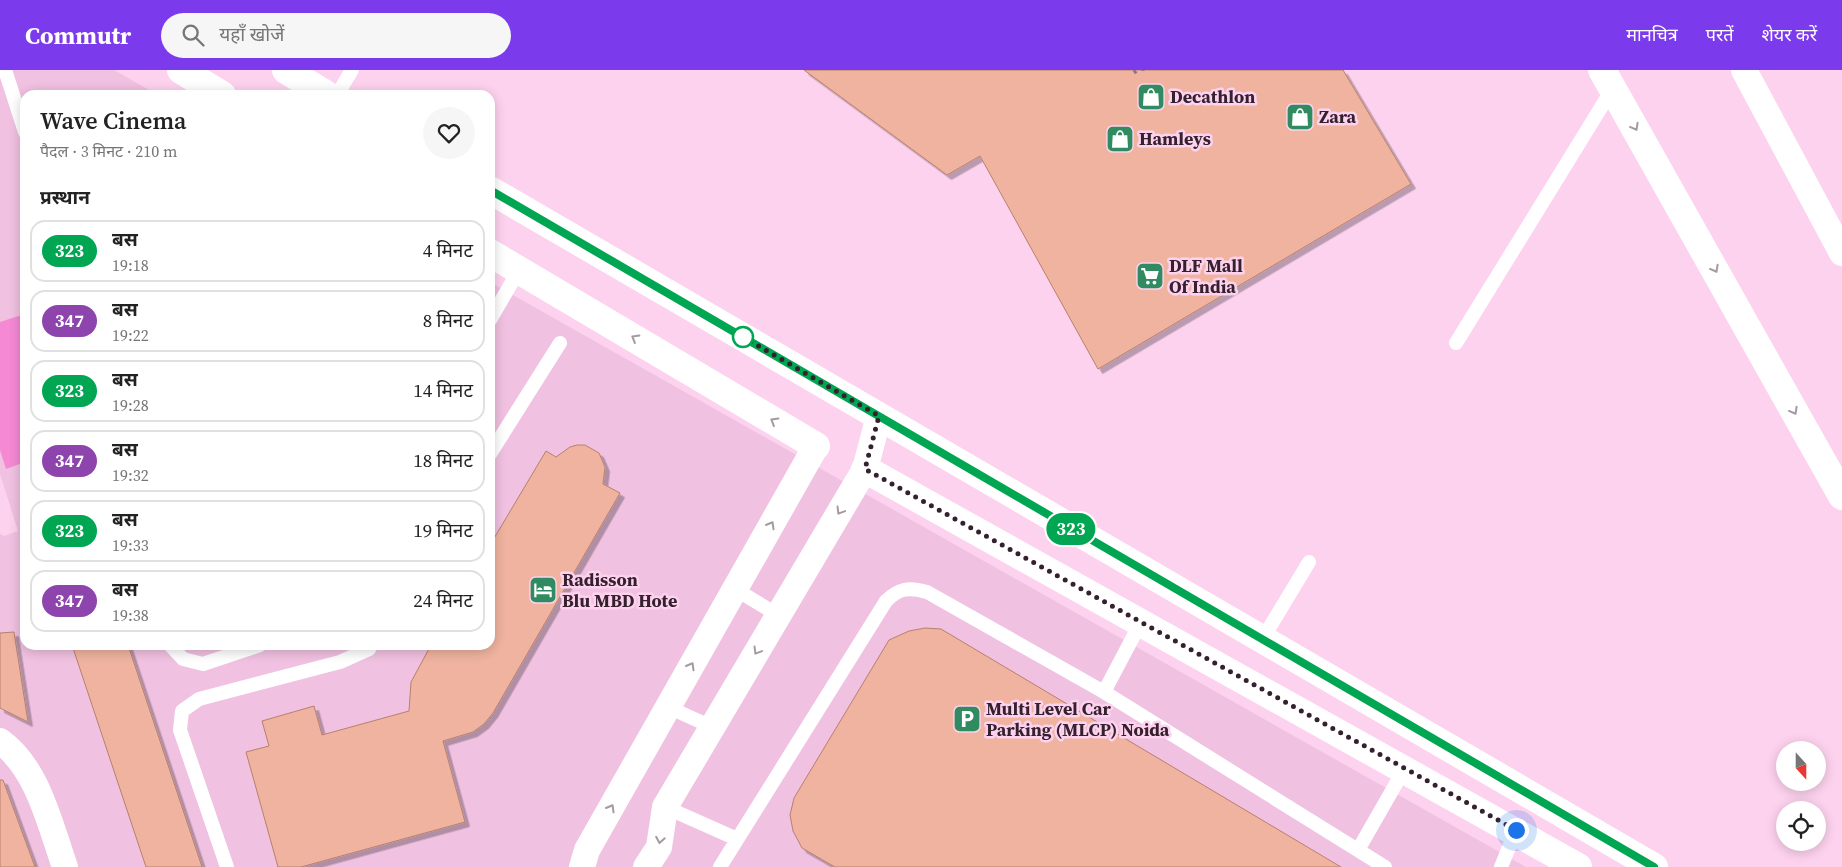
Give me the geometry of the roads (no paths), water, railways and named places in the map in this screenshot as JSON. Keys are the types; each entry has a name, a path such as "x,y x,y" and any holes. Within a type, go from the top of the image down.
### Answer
{"street":[{"path":"181,70 214,90"},
{"path":"286,70 319,90"},
{"path":"1744,70 1842,253"},
{"path":"1607,79 1842,496"},
{"path":"495,193 1654,867"},
{"path":"495,256 816,446 587,850 582,867"},
{"path":"646,867 659,847 665,807 865,469 879,416"},
{"path":"865,469 1516,830 1570,865"},
{"path":"0,741 13,750 34,783 65,867"}],"lane":[{"path":"5,70 20,116"},
{"path":"340,90 352,70"},
{"path":"1456,342 1607,79"},
{"path":"495,311 519,270"},
{"path":"495,446 560,343"},
{"path":"1262,640 1309,562"},
{"path":"720,867 886,601 896,591 912,588 927,592 1104,692 1386,867"},
{"path":"735,589 778,615"},
{"path":"1104,692 1141,622"},
{"path":"175,650 184,659 203,664 245,650"},
{"path":"227,867 180,730 182,710 198,699 340,662 367,650"},
{"path":"668,707 712,728"},
{"path":"1358,850 1405,768"},
{"path":"665,807 736,840"},
{"path":"1501,867 1516,830"}],"place":[{"name":"Decathlon","path":"1151,97"},
{"name":"Zara","path":"1300,117"},
{"name":"Hamleys","path":"1120,139"},
{"name":"DLF Mall Of India","path":"1150,276"},
{"name":"Radisson Blu MBD Hote","path":"543,590"},
{"name":"Multi Level Car Parking (MLCP) Noida","path":"967,719"}]}
